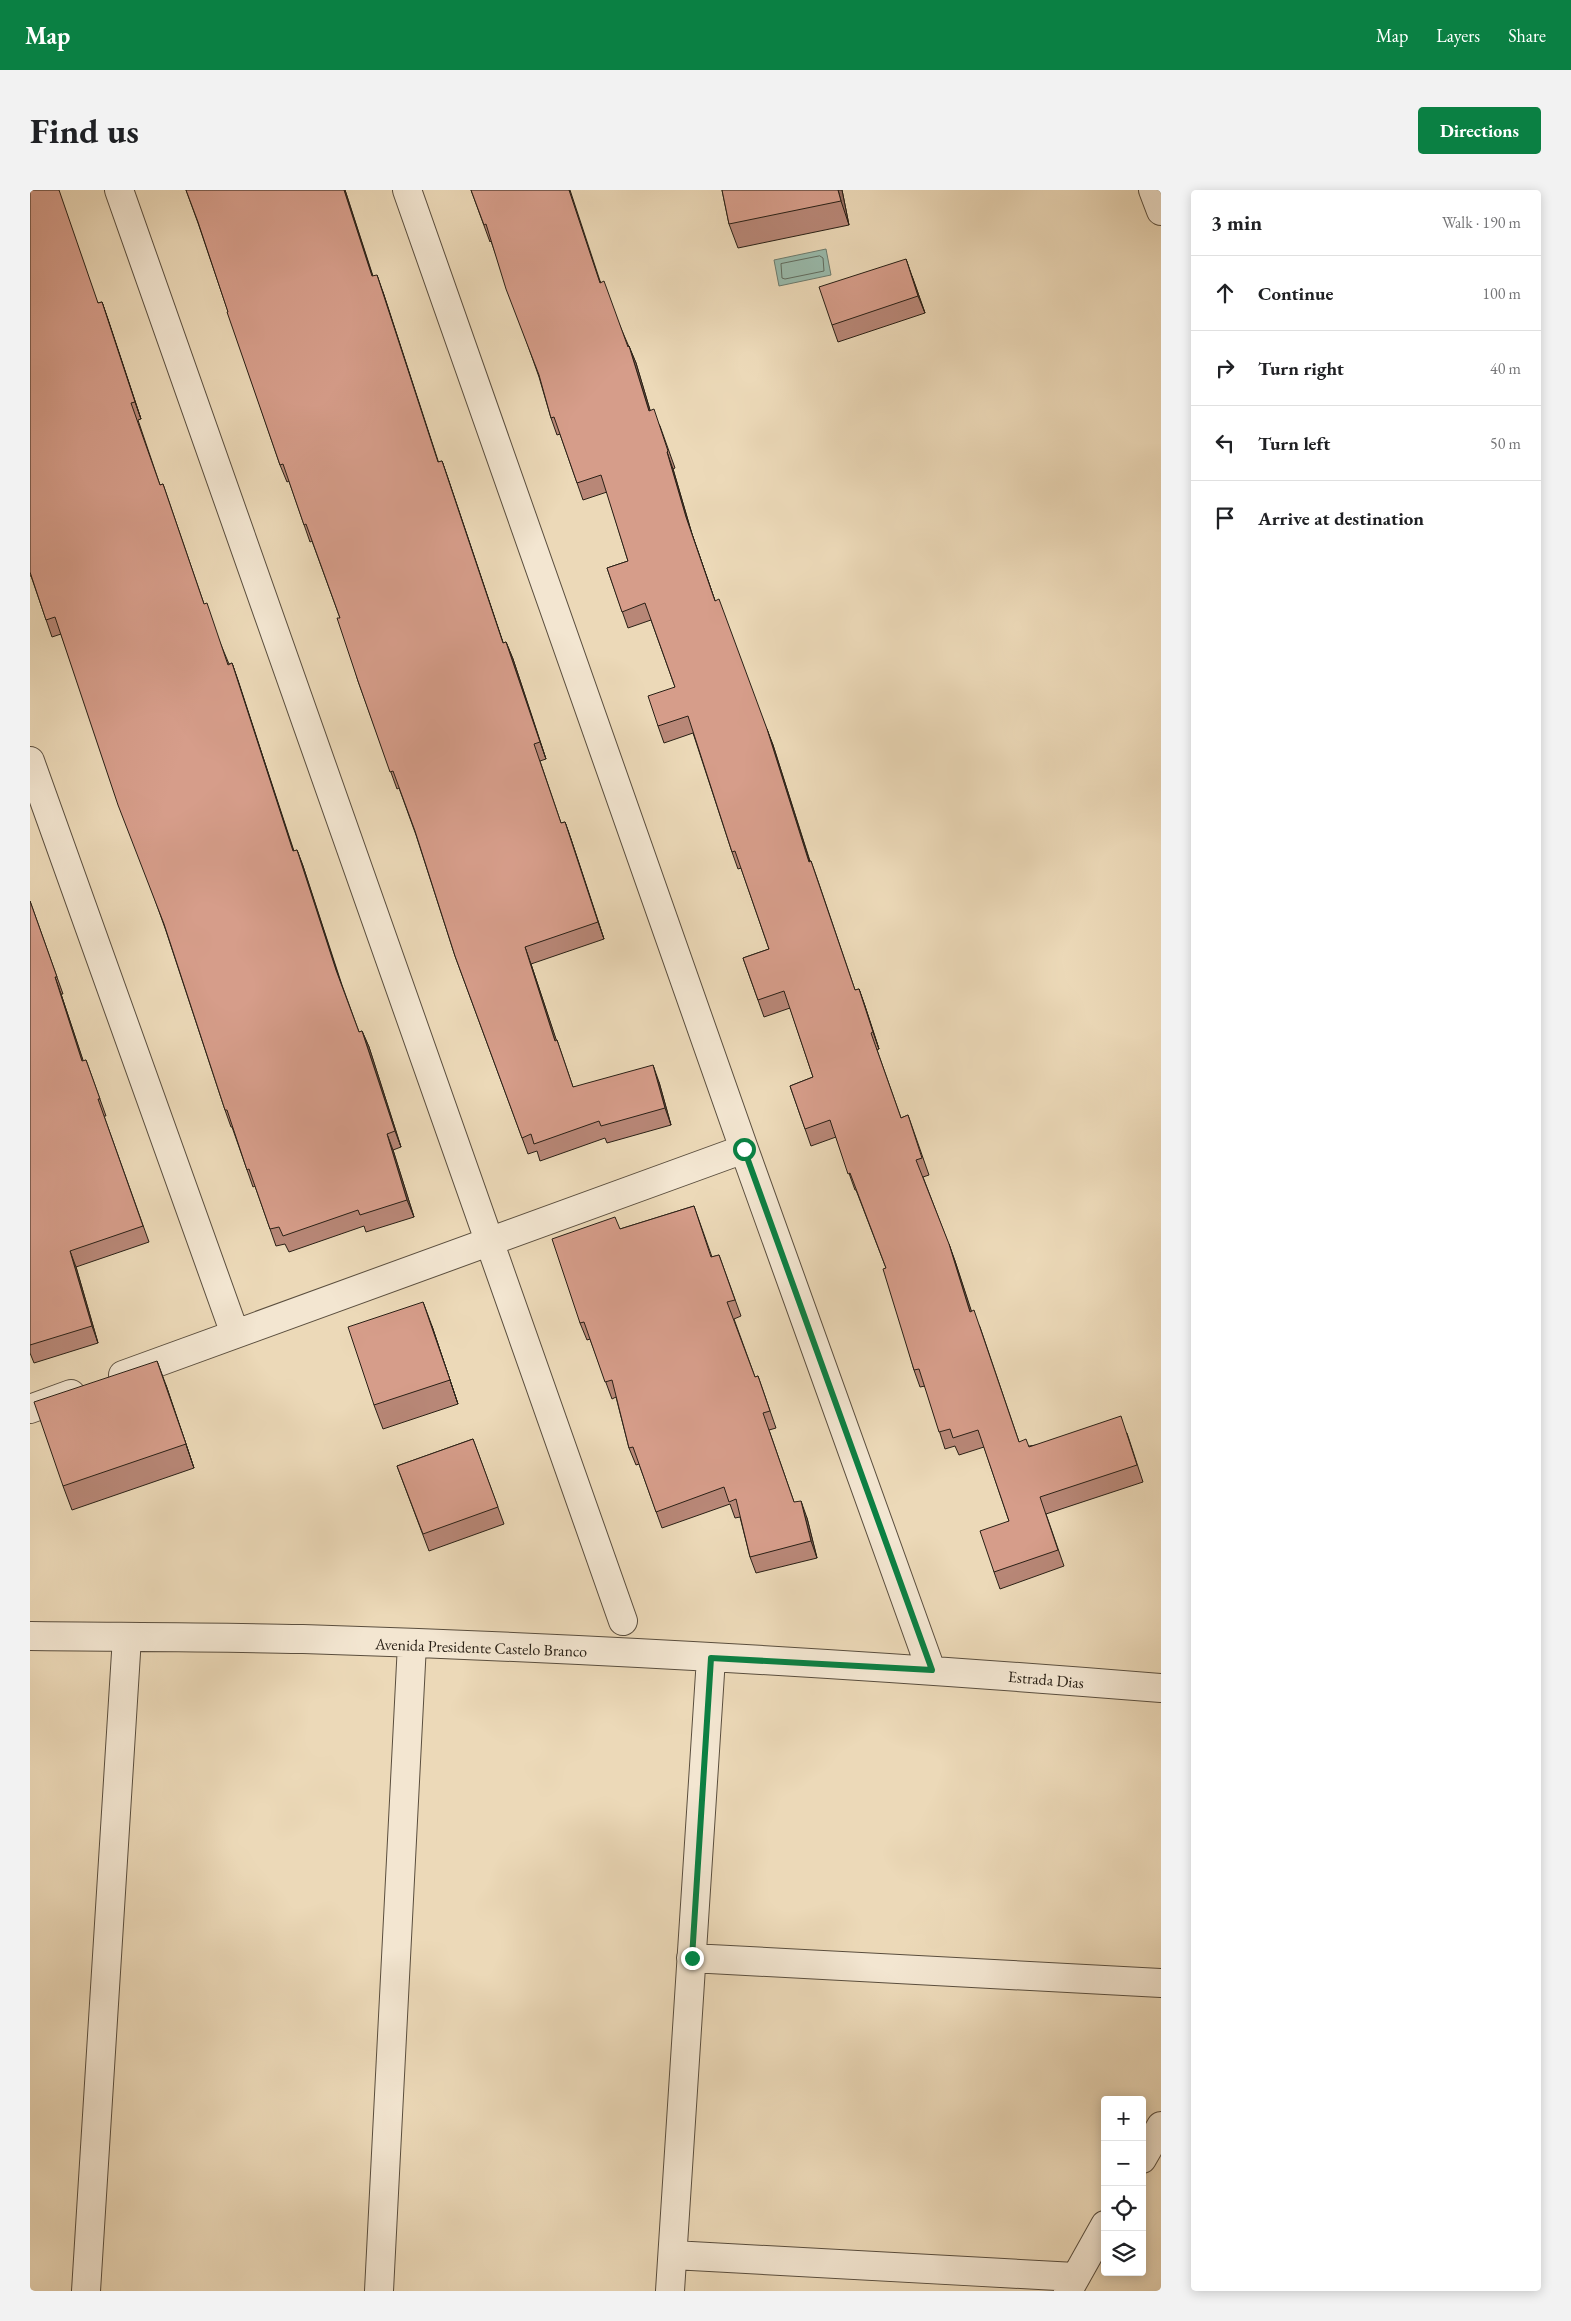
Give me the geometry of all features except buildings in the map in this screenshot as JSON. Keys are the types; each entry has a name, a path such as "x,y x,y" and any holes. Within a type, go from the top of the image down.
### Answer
{"street":[{"path":"119,190 491,1241 623,1621"},
{"path":"407,190 744,1149 932,1670"},
{"path":"1154,190 1161,211"},
{"path":"30,761 235,1334"},
{"path":"30,1409 744,1149"},
{"name":"Avenida Presidente Castelo Branco","path":"30,1636 301,1639 630,1651 711,1658 932,1670"},
{"path":"86,2291 128,1637"},
{"path":"379,2291 412,1644"},
{"path":"670,2291 711,1658"},
{"name":"Estrada Dias","path":"932,1670 1161,1688"},
{"path":"692,1958 1161,1983"},
{"path":"1146,2152 1161,2126"},
{"path":"673,2254 1072,2284 1102,2231"}],"water":[{"path":"826,249 831,275 779,286 774,260"}],"route":[{"path":"692,1958 711,1658 932,1670 744,1149"}]}
